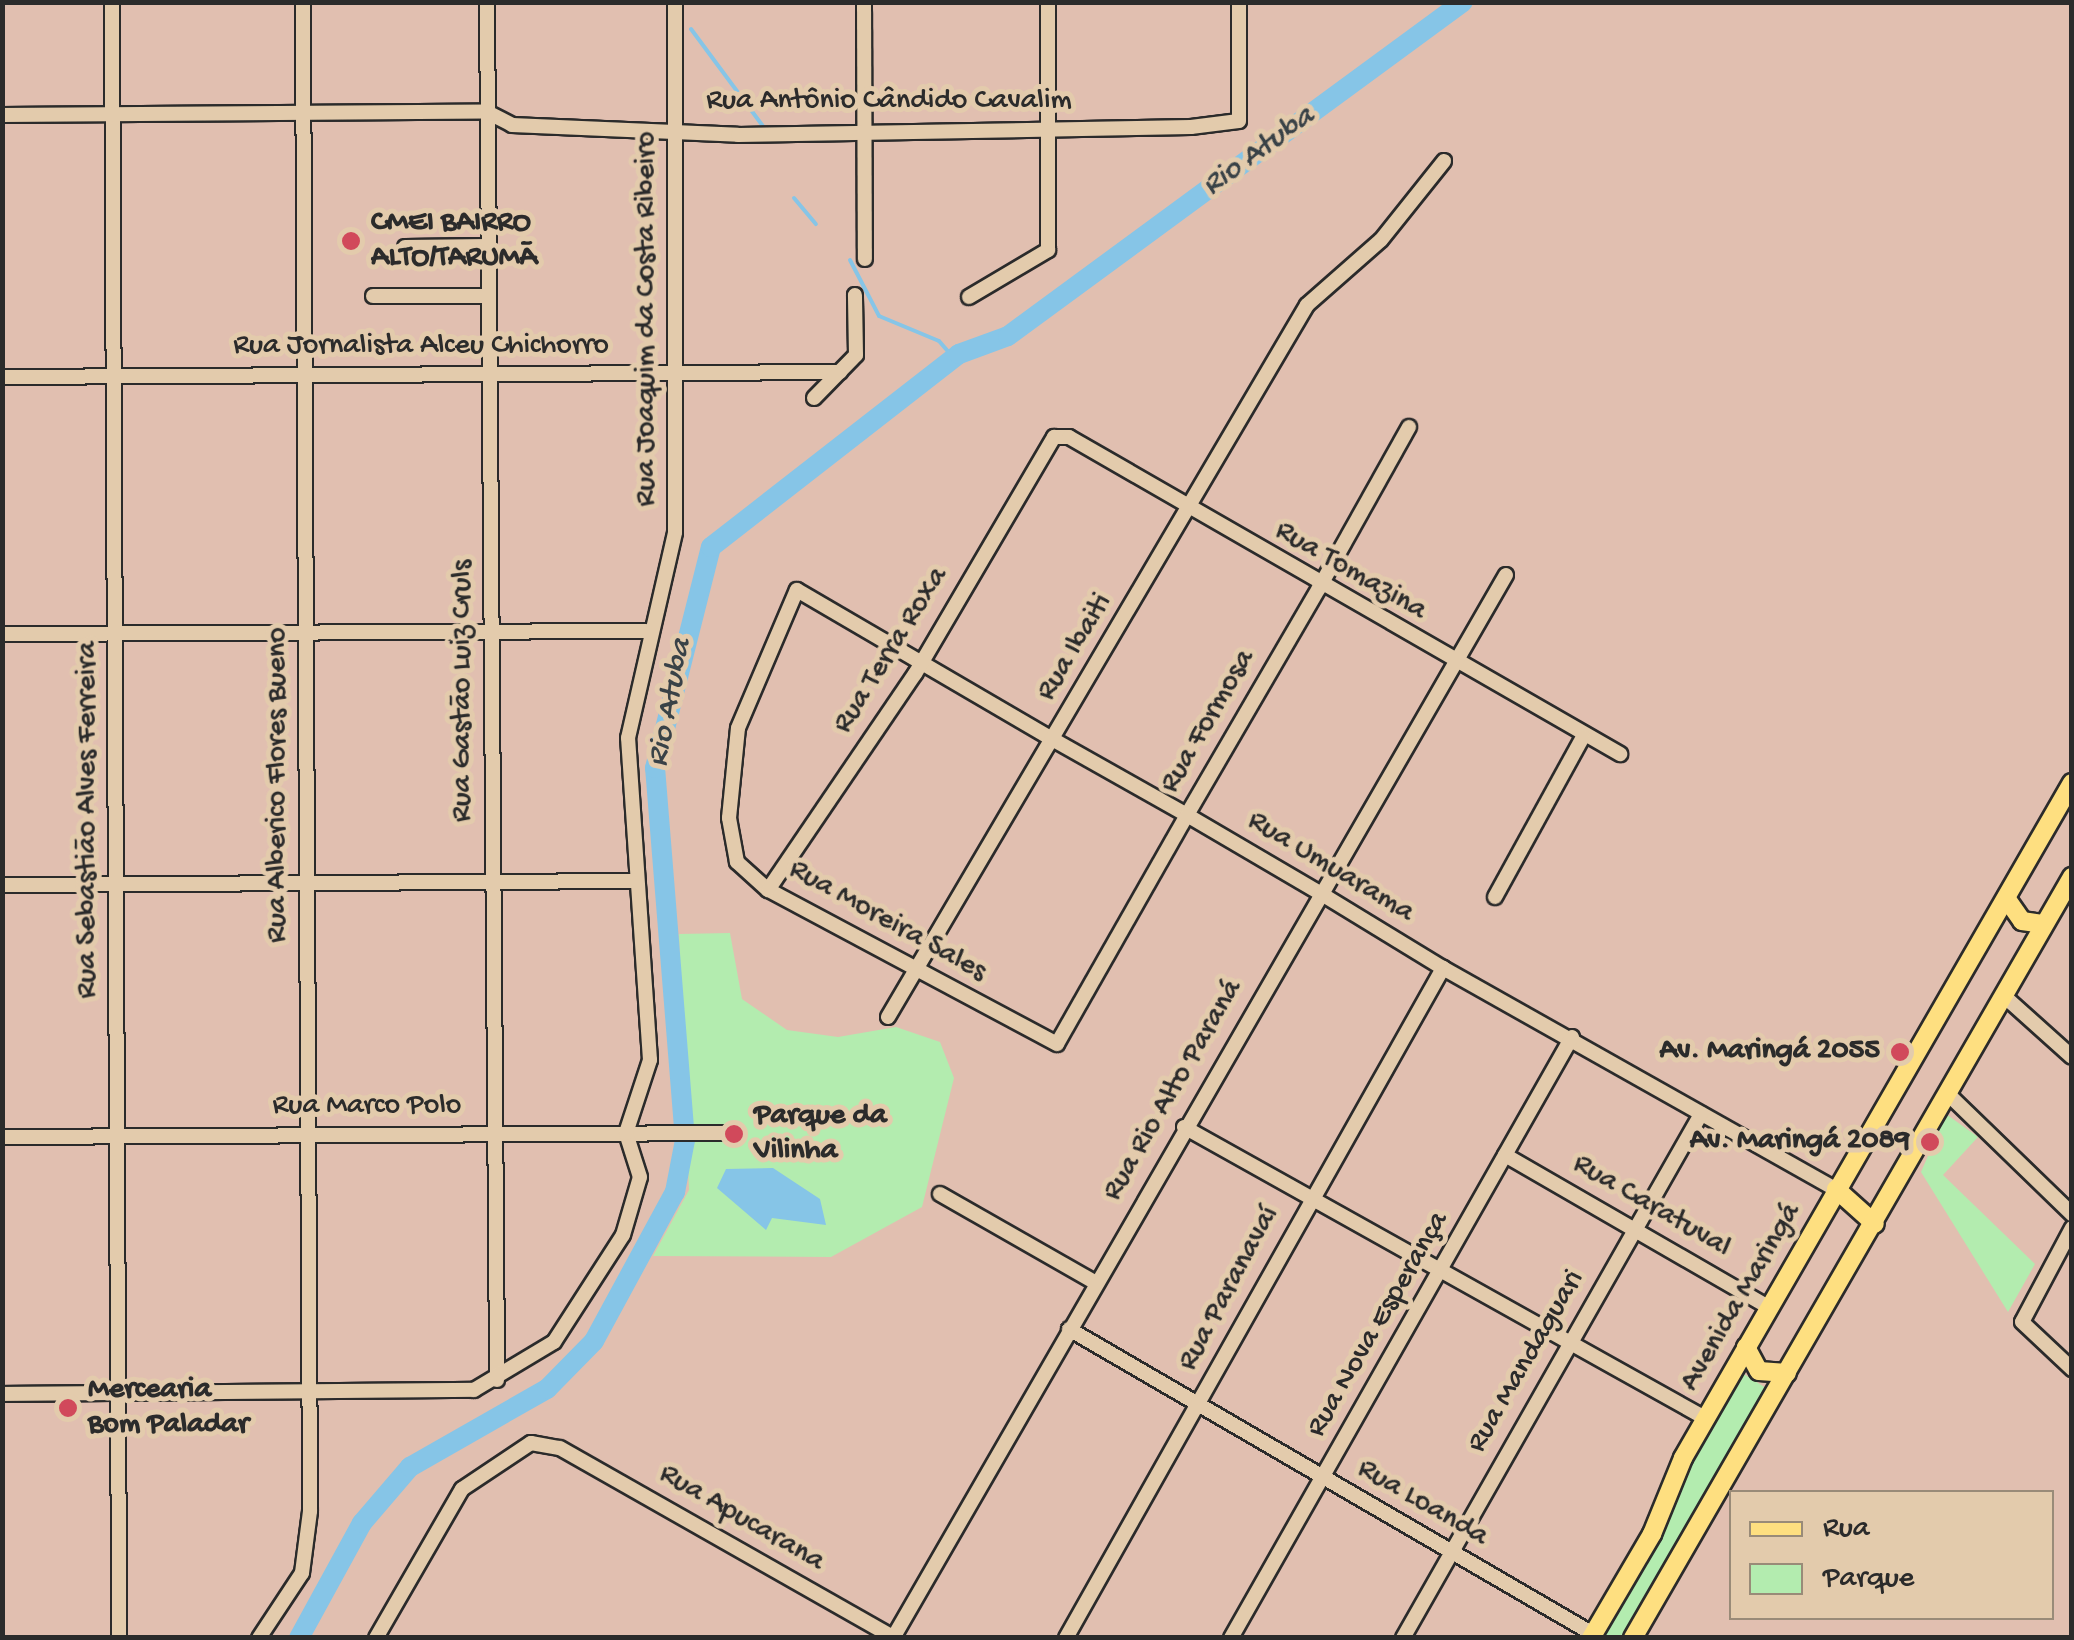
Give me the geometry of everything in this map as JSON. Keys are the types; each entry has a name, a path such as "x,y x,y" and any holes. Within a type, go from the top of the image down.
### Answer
{"main road":[{"name":"Avenida Maringá","path":"1592,1636 1746,1346 2072,783"},
{"path":"1633,1638 2072,877"},
{"path":"2006,898 2022,922 2044,924"},
{"path":"1836,1189 1875,1224"},
{"path":"1746,1346 1759,1371 1787,1373"}],"street":[{"name":"Rua Sebastião Alves Ferreira","path":"112,2 120,1638"},
{"name":"Rua Alberico Flores Bueno","path":"258,1638 304,1567 310,1393 303,2"},
{"name":"Rua Gastão Luiz Cruls","path":"487,2 497,1380"},
{"name":"Rua Joaquim da Costa Ribeiro","path":"626,1134 649,1076 628,738 646,631 674,544 675,2"},
{"path":"864,2 865,260"},
{"path":"969,297 1048,250 1048,2"},
{"name":"Rua Antônio Cândido Cavalim","path":"2,115 487,112 512,125 864,129 1048,128 1239,120 1239,2"},
{"name":"Rua Ibaiti","path":"888,1018 1307,305 1413,206 1444,162"},
{"path":"405,247 488,246"},
{"path":"814,398 858,349 854,295"},
{"path":"373,296 488,296"},
{"name":"Rua Jornalista Alceu Chichorro","path":"2,376 840,372"},
{"name":"Rua Formosa","path":"1057,1044 1409,428"},
{"name":"Rua Tomazina","path":"1054,437 1583,737 1620,754"},
{"name":"Rua Terra Roxa","path":"768,890 922,662 1054,437"},
{"name":"Rua Rio Alto Paraná","path":"894,1637 1506,574"},
{"name":"Rua Umuarama","path":"797,590 1320,892 1443,968 1836,1189"},
{"name":"Rua Moreira Sales","path":"797,590 758,671 734,764 738,862 768,890 1057,1044"},
{"path":"2,634 646,631"},
{"path":"1496,897 1583,737"},
{"path":"2,885 637,881"},
{"name":"Rua Paranavaí","path":"1066,1638 1443,968"},
{"path":"2004,996 2072,1057"},
{"name":"Rua Nova Esperança","path":"1231,1638 1572,1038"},
{"path":"1948,1094 2072,1214"},
{"name":"Rua Mandaguari","path":"1402,1638 1701,1114"},
{"path":"1184,1128 1572,1339 1706,1418"},
{"name":"Rua Marco Polo","path":"2,1136 732,1133"},
{"path":"2,1394 464,1392 497,1380 554,1342 624,1234 640,1177 626,1134"},
{"name":"Rua Caratuval","path":"1506,1155 1768,1307"},
{"path":"940,1194 1096,1282"},
{"path":"2072,1228 2023,1307 2022,1322 2072,1369"},
{"name":"Rua Loanda","path":"1069,1329 1592,1636"},
{"name":"Rua Apucarana","path":"376,1638 462,1490 532,1443 560,1448 894,1637"}],"green space":[{"path":"730,933 742,999 787,1030 838,1037 896,1027 940,1042 954,1078 922,1207 831,1257 653,1256 689,1190 679,934"},
{"path":"1946,1114 1978,1137 1943,1175 2035,1264 2008,1312 1921,1172"},
{"path":"1739,1371 1766,1388 1621,1637 1600,1638"}],"water":[{"path":"773,1168 820,1199 826,1225 772,1218 766,1230 717,1188 726,1169"}],"waterway":[{"name":"Rio Atuba","path":"299,1638 362,1523 410,1467 547,1389 594,1341 675,1192 685,1140 655,768 711,547 959,354 1008,336 1463,2"},
{"path":"691,29 765,129"},
{"path":"794,198 816,224"},
{"path":"850,260 879,316 939,341 954,358"}],"place":[{"name":"CMEI BAIRRO ALTO/TARUMÃ","path":"351,241"},
{"name":"Av. Maringá 2055","path":"1900,1052"},
{"name":"Parque da Vilinha","path":"734,1134"},
{"name":"Av. Maringá 2089","path":"1930,1142"},
{"name":"Mercearia Bom Paladar","path":"68,1408"}]}
